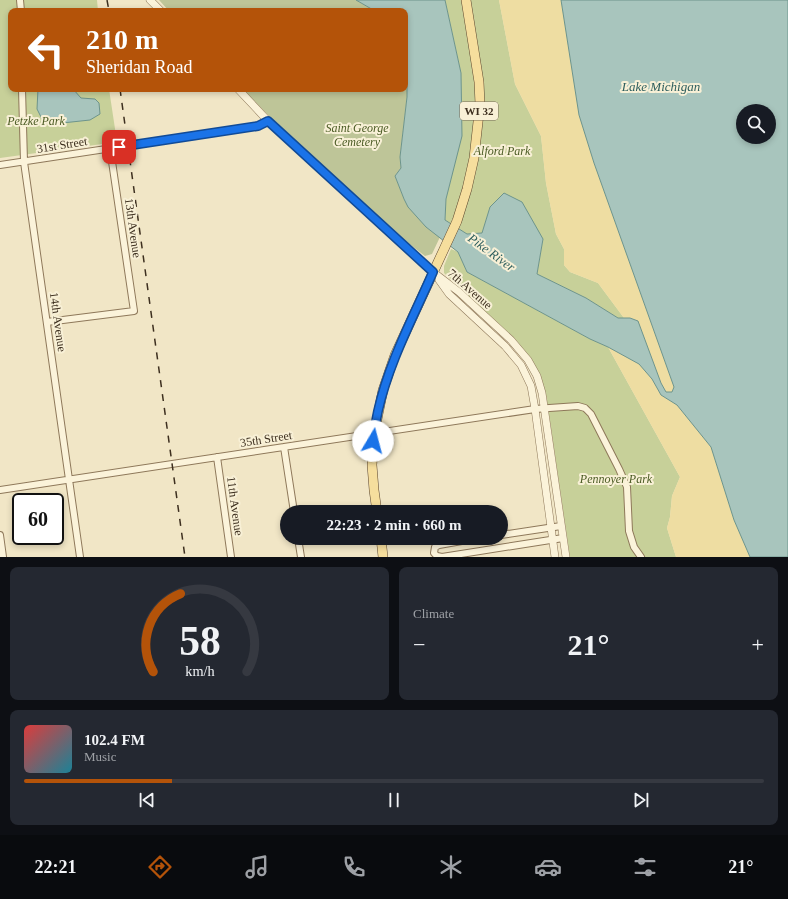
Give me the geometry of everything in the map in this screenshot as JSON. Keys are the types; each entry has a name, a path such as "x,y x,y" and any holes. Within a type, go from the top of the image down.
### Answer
{"main road":[{"name":"WI 32","path":"376,505 372,465 374,434 383,390 395,355 457,221 467,189 474,158 480,104 477,62 466,0"},
{"path":"382,545 383,557"}],"street":[{"path":"150,0 158,8"},
{"name":"14th Avenue","path":"22,92 24,162 80,557"},
{"path":"241,92 268,121 433,272"},
{"name":"31st Street","path":"0,165 258,126 268,121"},
{"name":"13th Avenue","path":"47,322 134,311 110,148"},
{"name":"7th Avenue","path":"433,272 464,297 511,340 528,360 537,376 545,409 566,557"},
{"name":"7th Avenue","path":"433,272 449,294 505,346 521,365 531,386 536,409 555,557"},
{"name":"35th Street","path":"0,490 570,405 585,408 591,414 619,468 626,487 630,531 634,547 641,557"},
{"path":"284,447 293,505"},
{"name":"11th Avenue","path":"217,457 231,557"},
{"path":"508,534 561,526"},
{"path":"0,535 3,557"},
{"path":"438,545 435,547 434,553 437,556 442,557 563,538"},
{"path":"299,545 301,557"}],"green space":[{"name":"Petzke Park","path":"0,0 97,0 98,8 8,8 8,92 109,92 117,142 0,158"},
{"path":"159,0 356,0 370,8 166,8"},
{"name":"Alford Park","path":"445,0 499,0 515,84 541,136 546,183 556,234 564,249 564,265 570,272 598,283 624,318 618,318 586,298 537,274 543,239 490,207 482,233 467,234 445,220 446,199 451,179 461,73"},
{"name":"Saint George Cemetery","path":"246,92 407,92 400,157 401,168 395,176 404,199 426,227 440,237 432,254 425,256 399,236 271,118"},
{"name":"Pennoyer Park","path":"451,249 458,252 467,272 590,339 608,347 680,477 672,496 670,517 667,528 676,557 570,557 546,394 536,367 517,341 444,273 444,266"}],"sand":[{"path":"499,0 561,0 579,115 594,163 674,387 672,392 666,392 661,383 638,321 630,318 624,318 598,283 570,272 564,265 564,249 556,234 546,183 541,136 515,84"},
{"path":"608,347 639,364 652,379 661,395 677,405 711,447 734,520 750,557 676,557 667,528 670,517 672,496 680,477"}],"water":[{"name":"Lake Michigan","path":"356,0 445,0 461,73 462,136 446,199 445,220 467,234 482,233 490,207 504,193 522,202 543,239 537,274 586,298 618,318 630,318 638,321 661,383 666,392 672,392 674,387 594,163 579,115 561,0 788,0 788,557 750,557 734,520 711,447 677,405 661,395 652,379 639,364 467,272 458,252 426,227 408,207 395,176 401,168 400,157 408,92 408,8 370,8"},
{"path":"38,92 76,92 81,98 95,99 99,103 100,114 90,120 53,124 42,119 37,109"}],"railway":[{"path":"107,0 108,8"},
{"path":"120,92 185,557"}],"route":[{"path":"119,147 258,126 268,121 433,272 395,355 383,390 373,441"}],"water label":[{"name":"Pike River","path":"492,252"}]}
